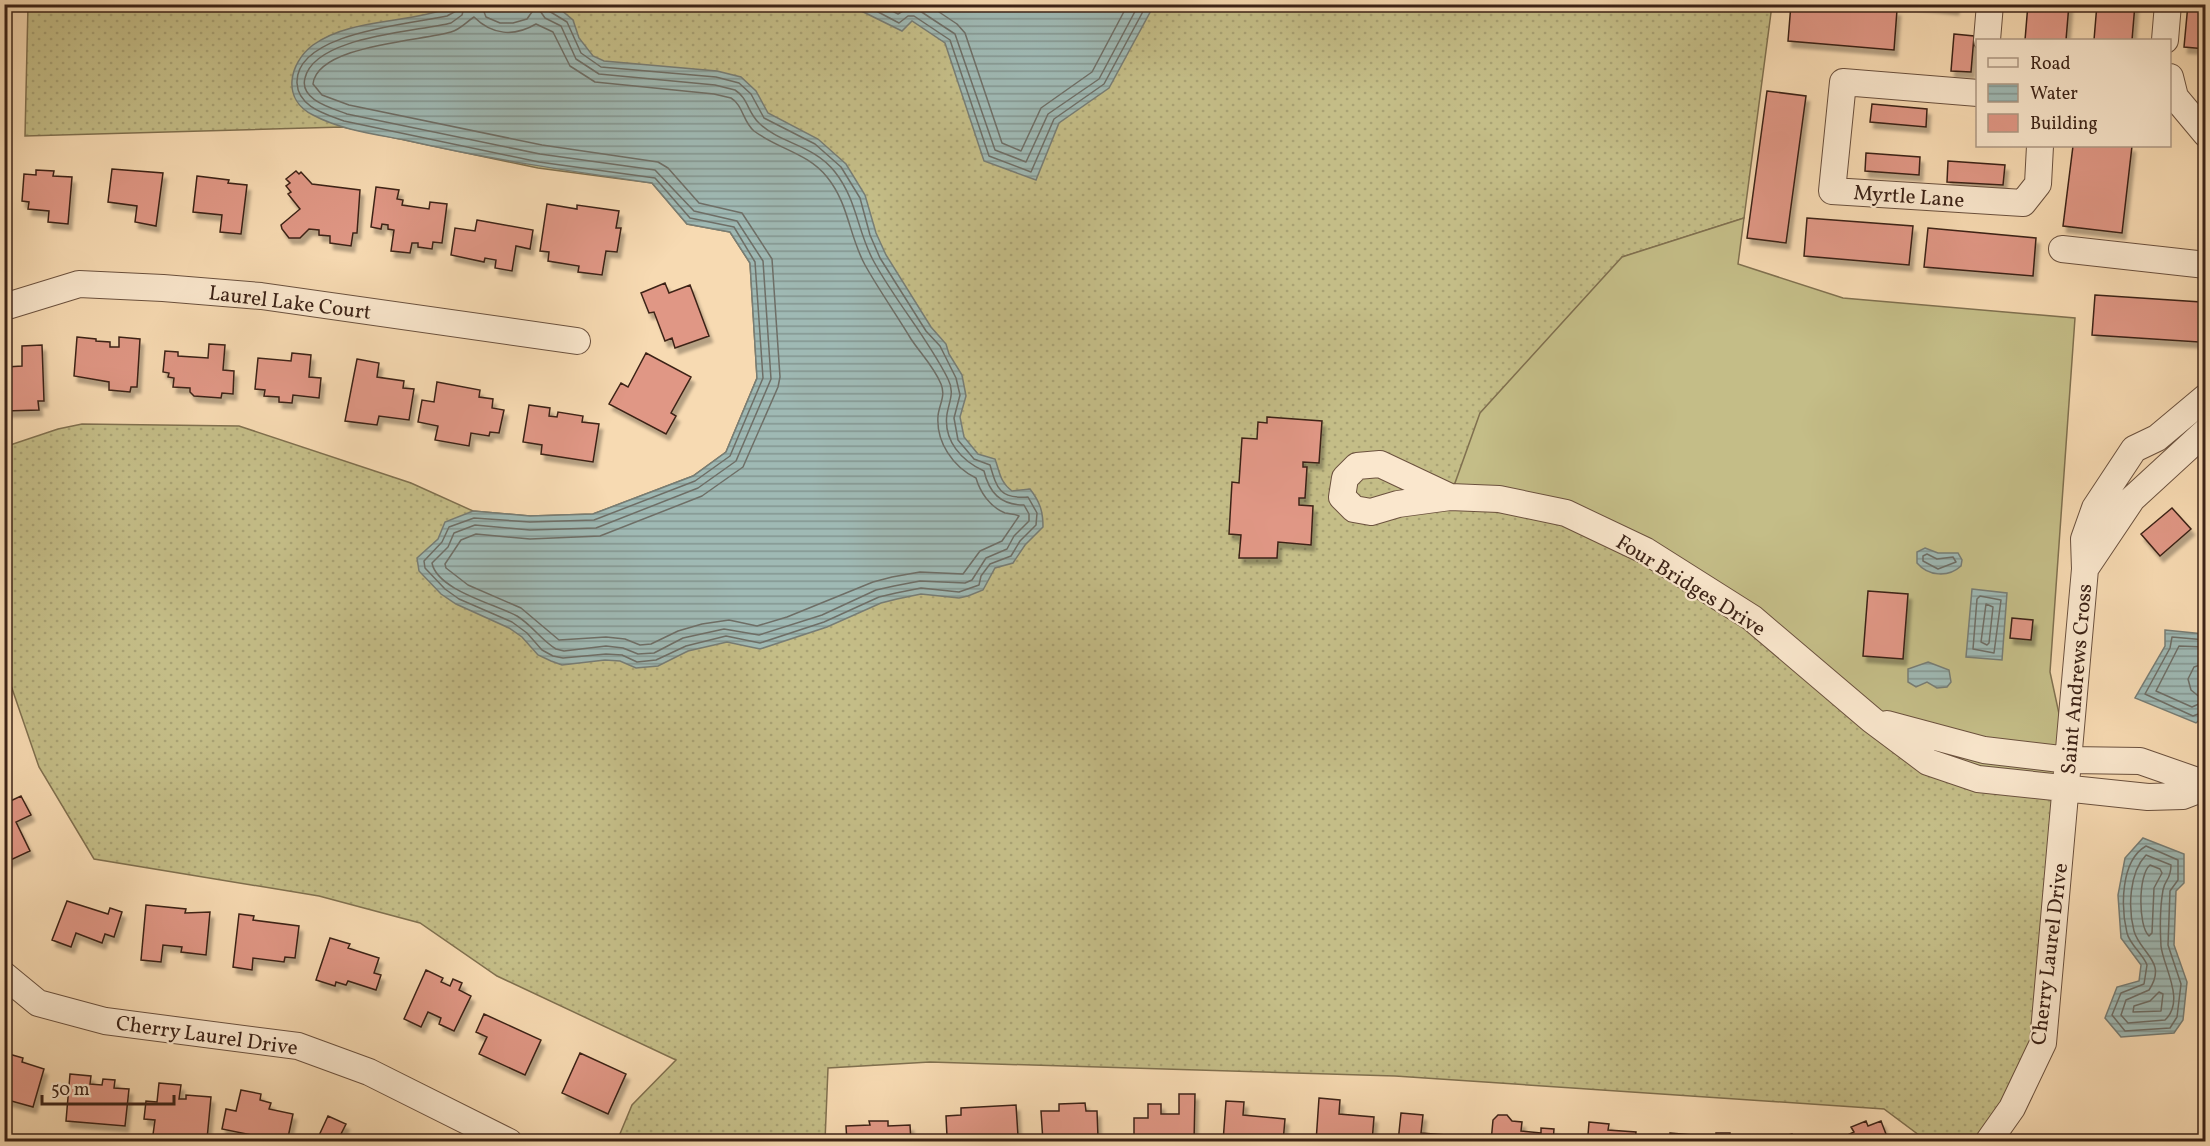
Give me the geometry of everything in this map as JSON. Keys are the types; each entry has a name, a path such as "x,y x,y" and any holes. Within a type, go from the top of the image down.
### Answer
{"street":[{"path":"1987,39 1990,4"},
{"path":"2165,39 2168,4"},
{"name":"Myrtle Lane","path":"1976,93 1843,82 1832,191 2022,203 2038,184 2040,147"},
{"path":"2171,91 2205,134"},
{"path":"2062,249 2205,265"},
{"name":"Laurel Lake Court","path":"4,306 79,284 163,288 261,296 577,341"},
{"name":"Saint Andrews Cross","path":"2066,789 2085,569 2084,539 2095,508 2134,449 2157,438 2205,397"},
{"name":"Saint Andrews Cross","path":"2085,569 2132,498 2205,430"},
{"name":"Four Bridges Drive","path":"1450,497 1499,498 1566,513 1646,551 1752,618 1872,720 1928,762 1978,779 2148,797 2183,796 2205,786"},
{"name":"Four Bridges Drive","path":"1872,720 1984,750 2069,760 2140,761 2205,786"},
{"name":"Cherry Laurel Drive","path":"1988,1142 2013,1108 2043,1043 2066,789"},
{"name":"Cherry Laurel Drive","path":"4,975 38,1003 105,1021 298,1046 369,1072 509,1142"}],"shaded area":[{"path":"28,5 1772,5 1744,218 1622,257 1566,513 2066,789 2043,1043 1988,1141 1927,1141 1884,1109 1395,1076 930,1062 828,1068 825,1141 617,1141 632,1105 676,1060 497,976 420,923 319,896 94,859 39,767 5,668 4,447 58,429 82,424 239,426 411,483 473,511 530,516 593,514 693,476 726,452 757,378 750,263 730,232 687,224 652,183 538,168 343,127 25,136"},
{"path":"1744,218 1738,264 1843,298 2075,318 2050,672 2069,760 2066,789 1928,762 1752,618 1566,513 1450,497 1480,413 1622,257"}],"water":[{"path":"457,4 487,5 504,10 540,5 561,10 573,20 579,38 593,56 604,61 717,71 741,77 756,91 768,113 818,139 846,164 865,195 876,233 886,255 931,327 946,344 949,354 962,375 966,396 960,417 964,437 978,454 995,459 1001,477 1008,488 1012,491 1030,489 1039,503 1043,527 1025,545 1013,563 995,568 983,590 968,596 959,598 921,594 897,599 881,603 827,627 760,649 727,642 688,651 658,666 636,668 620,661 605,660 562,665 551,661 538,655 522,637 509,628 456,604 441,594 419,571 417,558 438,539 445,522 473,511 530,516 593,514 693,476 726,452 757,378 750,263 730,232 687,224 652,183 497,159 358,131 313,115 296,100 292,81 294,71 298,61 313,45 346,29 440,11"},
{"path":"849,5 1154,5 1109,88 1059,123 1036,180 984,161 945,43 912,21 902,31"},
{"path":"1925,548 1938,553 1958,553 1962,560 1961,566 1944,574 1927,571 1917,563 1917,552"},
{"path":"1972,589 2007,593 2002,660 1966,657"},
{"path":"2165,630 2204,634 2206,666 2202,680 2205,715 2196,723 2135,698 2165,646"},
{"path":"1928,662 1949,670 1951,682 1947,687 1937,688 1927,682 1916,687 1908,682 1908,669"},
{"path":"2143,838 2184,854 2184,883 2176,891 2174,945 2187,982 2183,1020 2174,1033 2121,1037 2105,1018 2117,987 2139,981 2141,965 2121,938 2118,895 2125,858"}],"building":[{"path":"1791,4 1897,10 1894,50 1788,41"},
{"path":"1914,4 1956,4 1955,9"},
{"path":"2028,4 2069,4 2066,39 2025,39"},
{"path":"2097,4 2135,4 2132,39 2094,39"},
{"path":"2188,4 2206,4 2206,49 2184,47"},
{"path":"1954,34 1974,36 1971,72 1951,71"},
{"path":"1767,91 1806,96 1786,243 1747,238"},
{"path":"1872,104 1927,109 1926,127 1870,122"},
{"path":"2073,147 2132,147 2122,233 2063,226"},
{"path":"1866,153 1920,157 1919,175 1865,171"},
{"path":"1948,161 2005,165 2003,185 1947,182"},
{"path":"112,169 163,173 156,226 135,222 137,206 108,202"},
{"path":"36,170 54,171 53,176 72,177 68,224 48,222 49,211 28,209 29,202 22,201 24,174 36,175"},
{"path":"296,171 299,174 301,172 312,184 360,190 357,233 353,233 351,246 330,243 330,236 319,235 319,230 309,229 300,238 289,238 282,229 281,225 300,209 288,194 291,192 286,186 290,183 286,179"},
{"path":"197,176 247,185 241,234 220,232 222,215 193,212"},
{"path":"376,187 399,190 397,199 403,200 402,205 429,209 430,202 447,204 442,243 433,242 432,249 418,247 418,243 412,243 410,253 391,251 394,230 382,224 381,229 371,227"},
{"path":"547,204 577,209 577,205 619,211 616,228 621,228 617,252 606,251 602,275 578,272 579,266 548,261 549,252 540,251"},
{"path":"1807,218 1913,226 1909,265 1804,256"},
{"path":"477,220 533,230 530,249 516,246 512,271 495,268 496,260 485,258 484,262 451,255 455,228 475,231"},
{"path":"1928,228 2036,238 2033,276 1924,267"},
{"path":"665,283 669,293 690,285 709,336 675,348 672,338 665,341 654,312 649,313 641,293"},
{"path":"2095,295 2201,302 2199,342 2092,335"},
{"path":"77,337 110,342 110,347 119,347 119,337 140,339 137,387 131,387 130,392 109,390 109,382 74,376"},
{"path":"209,344 225,345 223,370 234,371 233,394 222,393 221,398 194,396 190,388 173,387 174,378 168,377 169,373 163,372 165,351 178,352 178,356 208,358"},
{"path":"42,345 44,401 38,401 39,410 4,411 4,363 6,367 22,366 22,346"},
{"path":"292,353 311,355 309,377 321,378 319,398 293,395 292,403 279,402 279,397 264,396 265,390 255,389 258,358 291,361"},
{"path":"646,353 691,377 671,413 676,416 666,434 609,404 621,383 628,387"},
{"path":"357,359 379,363 377,377 404,381 403,388 414,389 409,420 379,416 377,425 345,421"},
{"path":"437,382 480,390 479,397 493,399 492,408 504,410 499,433 490,432 489,436 471,433 469,446 435,440 438,426 418,422 422,400 434,402"},
{"path":"529,405 550,408 549,416 557,417 558,412 583,416 582,422 599,424 593,462 541,454 542,445 523,442"},
{"path":"1267,417 1322,421 1319,463 1303,462 1303,467 1307,467 1305,498 1299,498 1299,505 1313,506 1311,545 1278,542 1277,558 1239,558 1241,535 1229,534 1232,482 1239,483 1242,438 1257,439 1258,422 1267,423"},
{"path":"2172,508 2191,529 2160,556 2141,534"},
{"path":"1868,591 1908,594 1903,659 1863,656"},
{"path":"2012,618 2033,620 2031,640 2010,638"},
{"path":"21,796 31,815 16,822 30,851 4,863 4,804"},
{"path":"67,901 108,914 110,908 122,912 114,937 105,934 102,943 76,933 71,947 52,940"},
{"path":"146,905 186,909 185,913 210,912 206,955 181,952 182,947 163,945 161,962 141,960"},
{"path":"239,914 254,916 253,920 299,926 295,958 285,957 284,962 253,958 252,970 233,967"},
{"path":"330,938 350,944 348,948 379,958 374,973 381,975 376,990 348,981 346,985 336,982 335,986 316,980"},
{"path":"426,970 443,978 441,982 450,986 453,979 462,983 459,990 471,996 454,1031 439,1024 441,1018 428,1012 421,1027 404,1019"},
{"path":"484,1014 541,1040 525,1075 479,1054 487,1037 476,1032"},
{"path":"580,1053 626,1074 608,1114 562,1093"},
{"path":"9,1054 23,1058 22,1062 44,1069 33,1107 4,1099 4,1057 8,1058"},
{"path":"70,1074 91,1076 90,1084 102,1085 103,1079 115,1080 114,1088 129,1089 125,1126 66,1121"},
{"path":"159,1083 181,1085 179,1099 186,1099 186,1095 211,1097 207,1139 179,1136 179,1142 152,1142 155,1120 144,1119 146,1101 157,1102"},
{"path":"241,1090 261,1094 260,1100 271,1103 269,1109 293,1114 287,1142 222,1129 226,1109 236,1111"},
{"path":"1179,1094 1195,1094 1194,1142 1134,1142 1134,1118 1148,1118 1148,1104 1161,1104 1161,1114 1179,1114"},
{"path":"1319,1098 1340,1100 1339,1114 1374,1117 1372,1142 1316,1142"},
{"path":"1226,1101 1244,1102 1243,1115 1285,1119 1283,1142 1223,1142"},
{"path":"1085,1103 1086,1111 1097,1111 1098,1137 1087,1138 1087,1142 1043,1142 1041,1111 1059,1111 1059,1104"},
{"path":"1016,1105 1018,1136 992,1138 992,1142 953,1142 953,1136 947,1136 946,1116 961,1115 961,1108"},
{"path":"1401,1113 1423,1115 1421,1133 1459,1136 1458,1142 1398,1142"},
{"path":"1498,1115 1507,1115 1512,1121 1522,1122 1521,1131 1541,1133 1541,1128 1554,1129 1553,1142 1491,1142 1493,1120"},
{"path":"328,1116 346,1124 340,1136 351,1142 316,1142"},
{"path":"869,1121 888,1121 888,1126 910,1125 911,1142 847,1142 846,1126 870,1125"},
{"path":"1866,1121 1868,1126 1881,1121 1889,1142 1833,1142 1854,1132 1851,1127"},
{"path":"1589,1122 1609,1124 1608,1130 1636,1132 1635,1142 1581,1142 1582,1135 1588,1135"},
{"path":"1670,1133 1716,1137 1716,1133 1730,1133 1730,1142 1670,1142"},
{"path":"1792,1134 1793,1137 1800,1135 1802,1139 1807,1138 1808,1142 1749,1142 1773,1135 1775,1139"}]}
